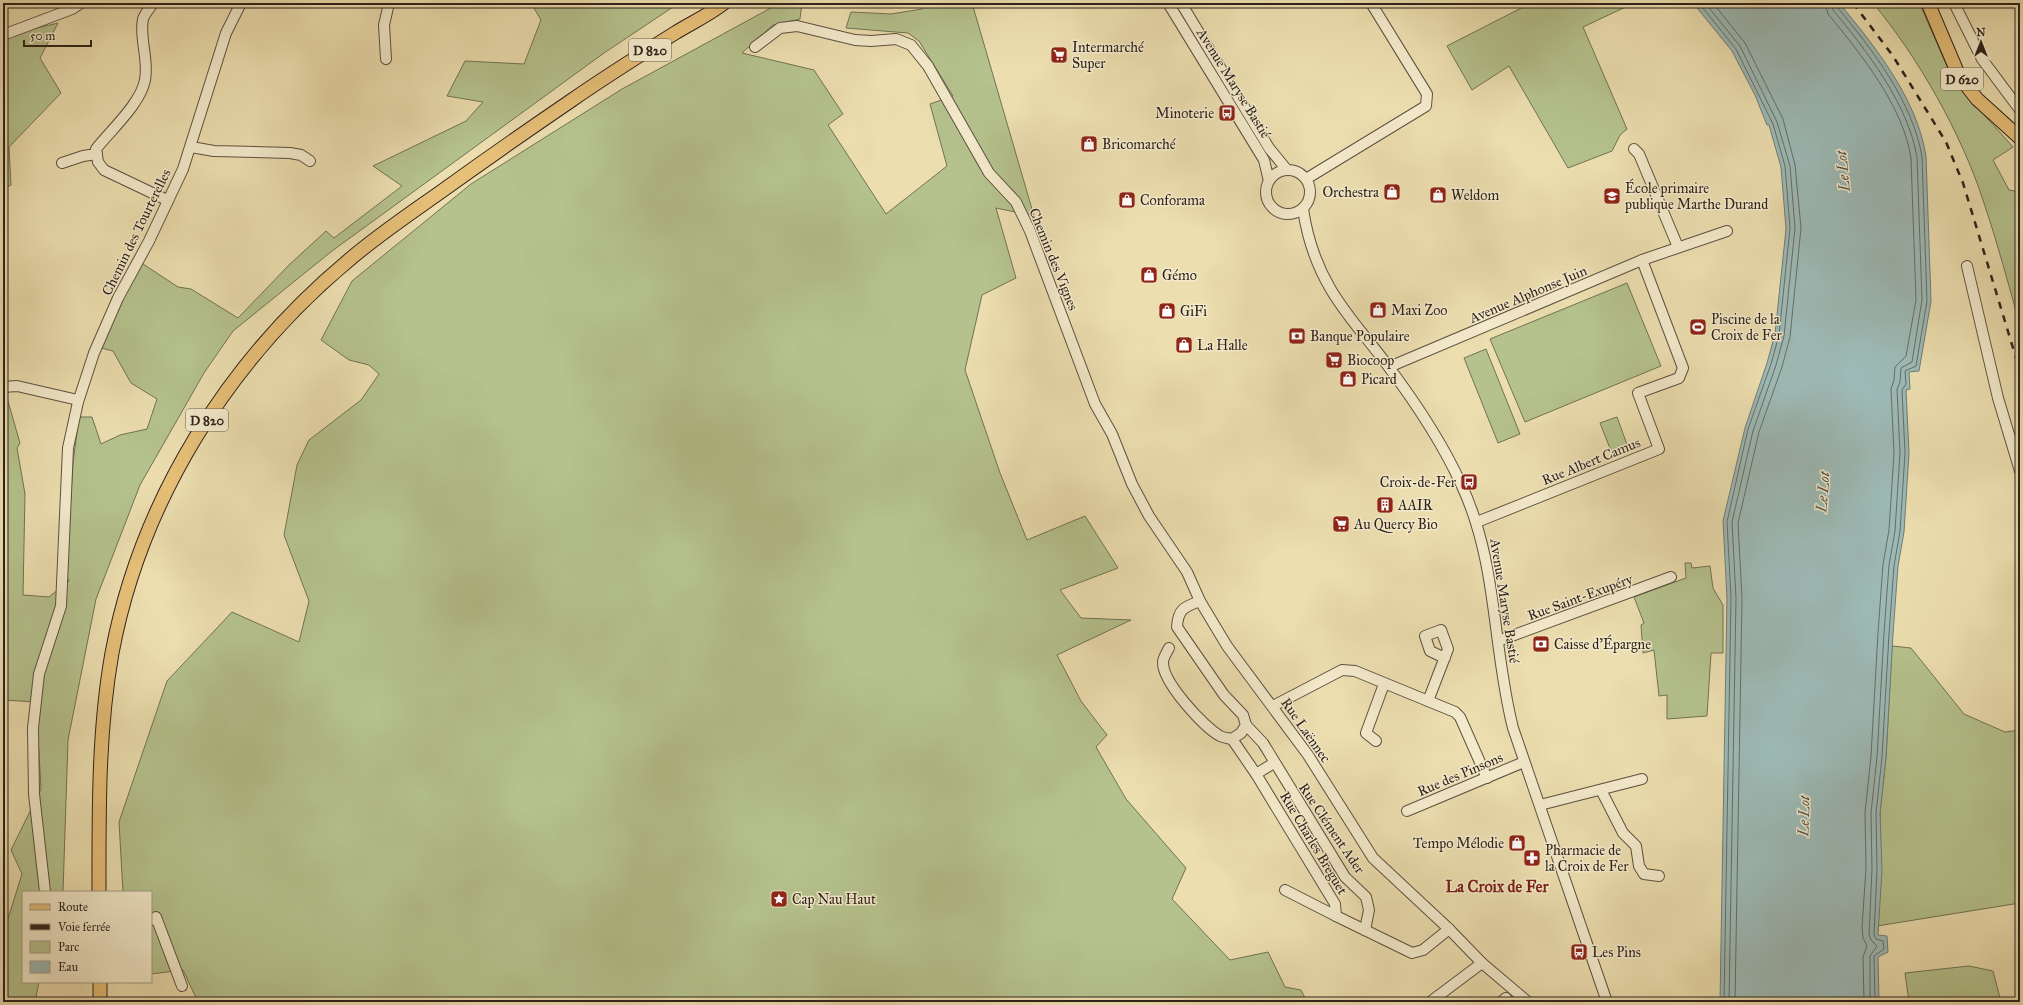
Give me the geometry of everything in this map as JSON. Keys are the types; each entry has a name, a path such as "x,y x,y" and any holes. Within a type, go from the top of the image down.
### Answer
{"main road":[{"name":"D 820","path":"99,891 100,769 105,705 113,652 125,600 139,556 159,506 183,459 211,413 240,372 272,333 309,296 349,260 399,222 575,98 628,57 713,3"},
{"name":"D 820","path":"575,98 724,3"},
{"name":"D 620","path":"1928,3 1959,76 1977,99 2020,138"},
{"path":"100,983 100,1002"}],"street":[{"path":"3,35 72,9 81,3"},
{"path":"153,3 144,18 143,31 147,64 145,81 137,99 96,149 98,162 104,170 167,200"},
{"name":"Chemin des Tourterelles","path":"45,891 34,794 33,728 39,674 61,606 68,448 78,400 94,353 118,298 149,241 167,200 183,169 226,33 241,3"},
{"path":"386,59 384,25 389,3"},
{"name":"Avenue Maryse Bastié","path":"1168,3 1264,160 1269,181 1266,196 1271,205 1282,213 1290,214 1307,235"},
{"name":"Avenue Maryse Bastié","path":"1181,3 1269,148 1287,170 1297,172 1306,179 1309,184 1310,194 1303,209 1307,235 1330,288 1389,367 1446,453 1469,501 1477,522 1488,567 1506,702 1524,762 1607,1002"},
{"path":"1306,179 1426,106 1427,94 1371,3"},
{"path":"1954,3 1982,59 2020,110"},
{"name":"Chemin des Vignes","path":"755,47 780,28 797,26 855,40 871,41 896,39 912,46 928,66 989,172 1016,202 1030,231 1095,404 1112,434"},
{"path":"191,147 214,151 290,153 301,155 310,161"},
{"path":"1634,149 1639,154 1678,247"},
{"path":"62,163 83,156 97,154"},
{"path":"1269,181 1276,174 1287,170"},
{"path":"1290,214 1303,209"},
{"name":"Avenue Alphonse Juin","path":"1389,367 1642,260 1727,231"},
{"name":"Rue Albert Camus","path":"1477,522 1659,448 1638,393 1679,378 1684,368 1642,260"},
{"path":"1967,266 1998,398 2020,471"},
{"path":"3,387 17,386 78,400"},
{"name":"Rue Laënnec","path":"1112,434 1132,484 1149,516 1163,538 1178,556 1193,582 1200,601 1227,646 1308,755 1372,858 1449,929 1482,963 1528,1002"},
{"name":"Rue Saint-Exupéry","path":"1498,641 1671,577"},
{"name":"Rue Clément Ader","path":"1200,601 1182,609 1178,617 1177,627 1224,695 1243,715 1246,725 1263,743 1345,877 1366,897 1369,910 1365,930"},
{"path":"1169,648 1163,662 1165,674 1187,706 1207,727 1222,737 1232,739 1241,733 1246,725"},
{"path":"1428,701 1445,658"},
{"path":"1273,706 1342,670 1355,671 1455,712 1460,717 1487,778"},
{"path":"1376,741 1366,733 1384,684"},
{"name":"Rue Charles Breguet","path":"1232,739 1256,774 1335,904 1336,916 1412,954 1423,950 1449,929"},
{"name":"Rue des Pinsons","path":"1407,811 1524,762"},
{"path":"1256,774 1274,763"},
{"path":"1540,805 1642,779"},
{"path":"1601,790 1623,833 1636,846 1639,866 1644,874 1659,876"},
{"path":"1285,890 1336,916"},
{"path":"154,918 182,986"},
{"path":"1430,1002 1482,963"}],"green space":[{"path":"531,3 679,3 604,53 332,251 233,331 204,373 140,485 96,599 68,740 63,891 22,891 22,983 39,983 35,1002 3,1002 3,929 6,925 22,874 11,850 41,789 36,702 3,700 3,390 5,391 20,443 17,448 25,494 23,595 49,597 69,581 66,575 73,463 79,417 92,417 101,444 120,435 147,429 157,399 131,383 113,351 101,348 120,299 140,262 178,287 191,289 238,318 290,264 326,231 334,238 402,186 373,166 466,121 483,102 447,96 465,61 524,64 541,20"},
{"path":"780,3 802,3 800,19 773,25 742,53 814,70 843,114 828,125 886,214 947,166 930,104 953,96 919,41 908,33 846,28 851,12 891,14 922,9 929,3 972,3 1034,216 996,208 1016,278 982,295 965,370 1000,473 1027,540 1085,516 1118,568 1060,590 1081,618 1131,620 1057,655 1081,701 1107,735 1096,747 1126,799 1186,868 1172,899 1230,960 1268,952 1285,987 1301,990 1307,1002 198,1002 183,970 152,974 152,891 123,891 119,822 167,681 232,612 299,642 309,601 284,535 297,465 309,440 361,400 379,374 369,365 349,360 321,340 352,281 471,184 622,89"},
{"path":"1531,3 1634,3 1583,27 1627,129 1620,135 1612,151 1568,168 1509,66 1472,90 1447,46"},
{"path":"1873,3 1916,3 1922,9 1953,80 2013,147 1993,160 2009,190 2020,192 2020,325 1988,215 1963,149 1922,71 1890,24"},
{"path":"58,23 40,58 61,93 9,147 11,185 3,189 3,36"},
{"path":"1627,283 1661,366 1525,422 1490,339"},
{"path":"1486,349 1520,434 1498,443 1464,358"},
{"path":"1617,417 1629,450 1613,456 1600,423"},
{"path":"1685,563 1691,563 1692,568 1710,566 1713,588 1723,605 1723,653 1711,653 1707,716 1667,719 1667,695 1659,696 1654,650 1643,653 1641,625 1644,623 1634,597 1686,578"},
{"path":"1892,646 1911,648 1964,714 2005,732 2020,730 2020,903 1877,926 1881,870 1880,813 1886,757"},
{"path":"1969,966 1993,971 2001,1002 1909,1002 1905,973"}],"water":[{"name":"Le Lot","path":"1693,3 1839,3 1867,37 1893,74 1914,114 1926,156 1931,301 1919,371 1909,372 1910,389 1906,390 1909,453 1904,532 1898,566 1886,757 1880,813 1882,870 1878,935 1887,936 1888,952 1878,957 1879,1002 1720,1002 1727,598 1723,521 1745,428 1775,334 1786,229 1781,167 1769,125 1767,125 1755,95 1732,51"}],"railway":[{"path":"1853,3 1893,56 1946,142 1963,183 2020,371"}],"place":[{"name":"Intermarché Super","path":"1059,55"},
{"name":"Minoterie","path":"1227,113"},
{"name":"Bricomarché","path":"1089,144"},
{"name":"Orchestra","path":"1392,192"},
{"name":"Weldom","path":"1438,195"},
{"name":"École primaire publique Marthe Durand","path":"1612,196"},
{"name":"Conforama","path":"1127,200"},
{"name":"Gémo","path":"1149,275"},
{"name":"Maxi Zoo","path":"1378,310"},
{"name":"GiFi","path":"1167,311"},
{"name":"Piscine de la Croix de Fer","path":"1698,327"},
{"name":"Banque Populaire","path":"1297,336"},
{"name":"La Halle","path":"1184,345"},
{"name":"Biocoop","path":"1334,360"},
{"name":"Picard","path":"1348,379"},
{"name":"Croix-de-Fer","path":"1469,482"},
{"name":"AAIR","path":"1385,505"},
{"name":"Au Quercy Bio","path":"1341,524"},
{"name":"Caisse d'Épargne","path":"1541,644"},
{"name":"Tempo Mélodie","path":"1517,843"},
{"name":"Pharmacie de la Croix de Fer","path":"1532,858"},
{"name":"Cap Nau Haut","path":"779,899"},
{"name":"Les Pins","path":"1579,952"}],"district":[{"name":"La Croix de Fer","path":"1497,886"}]}
